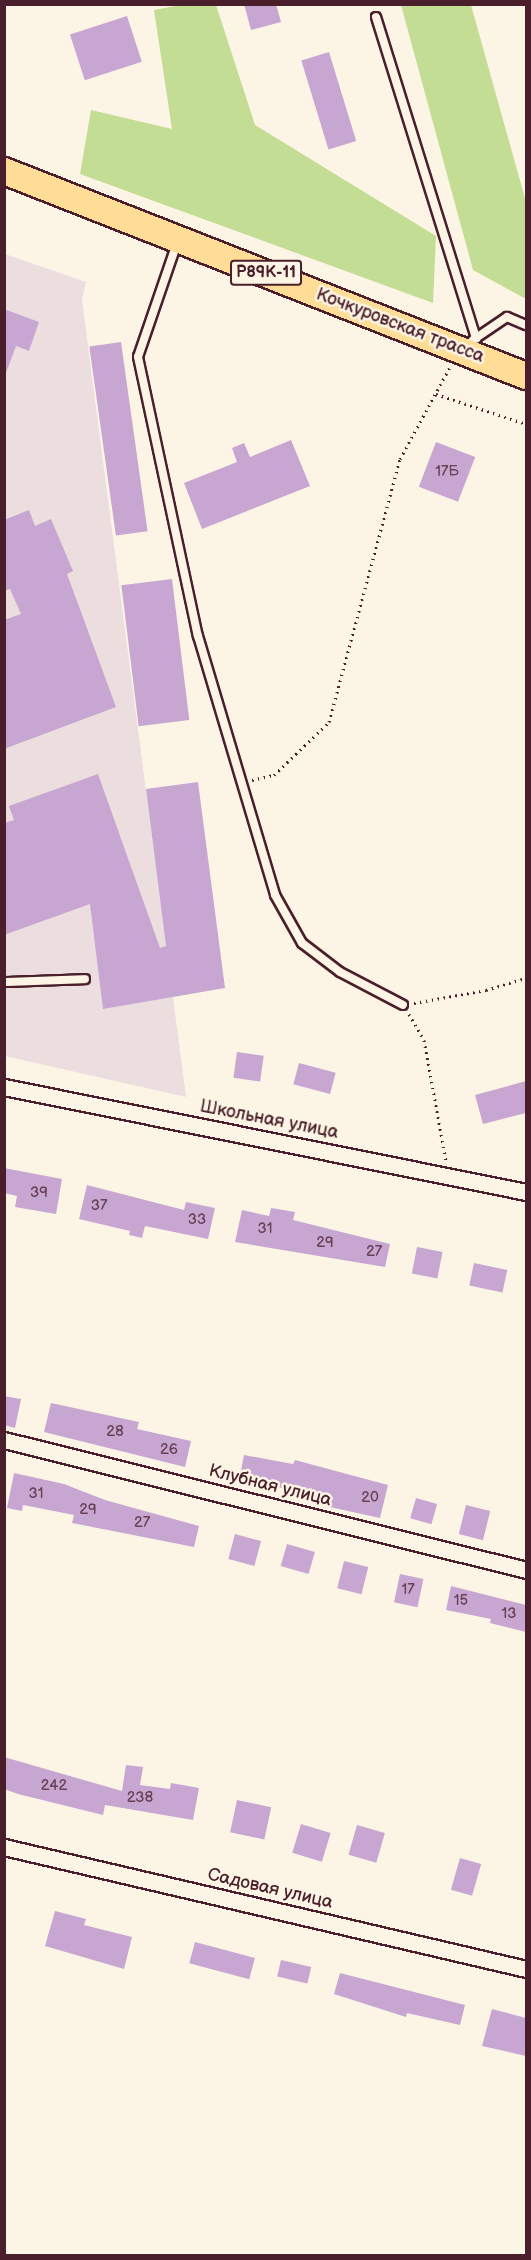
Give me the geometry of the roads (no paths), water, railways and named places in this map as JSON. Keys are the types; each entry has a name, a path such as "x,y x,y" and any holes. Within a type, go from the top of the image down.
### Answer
{"main road":[{"name":"Кочкуровская трасса","path":"4,171 179,239 468,344 526,376"}],"street":[{"name":"Школьная улица","path":"4,1087 526,1192"},
{"name":"Клубная улица","path":"4,1440 526,1570"},
{"name":"Садовая улица","path":"4,1847 526,1969"}],"lane":[{"path":"376,16 468,344 507,317 526,325"},
{"path":"179,239 138,357 198,636 275,895 302,943 340,972 404,1005"},
{"path":"4,982 85,979"}]}
